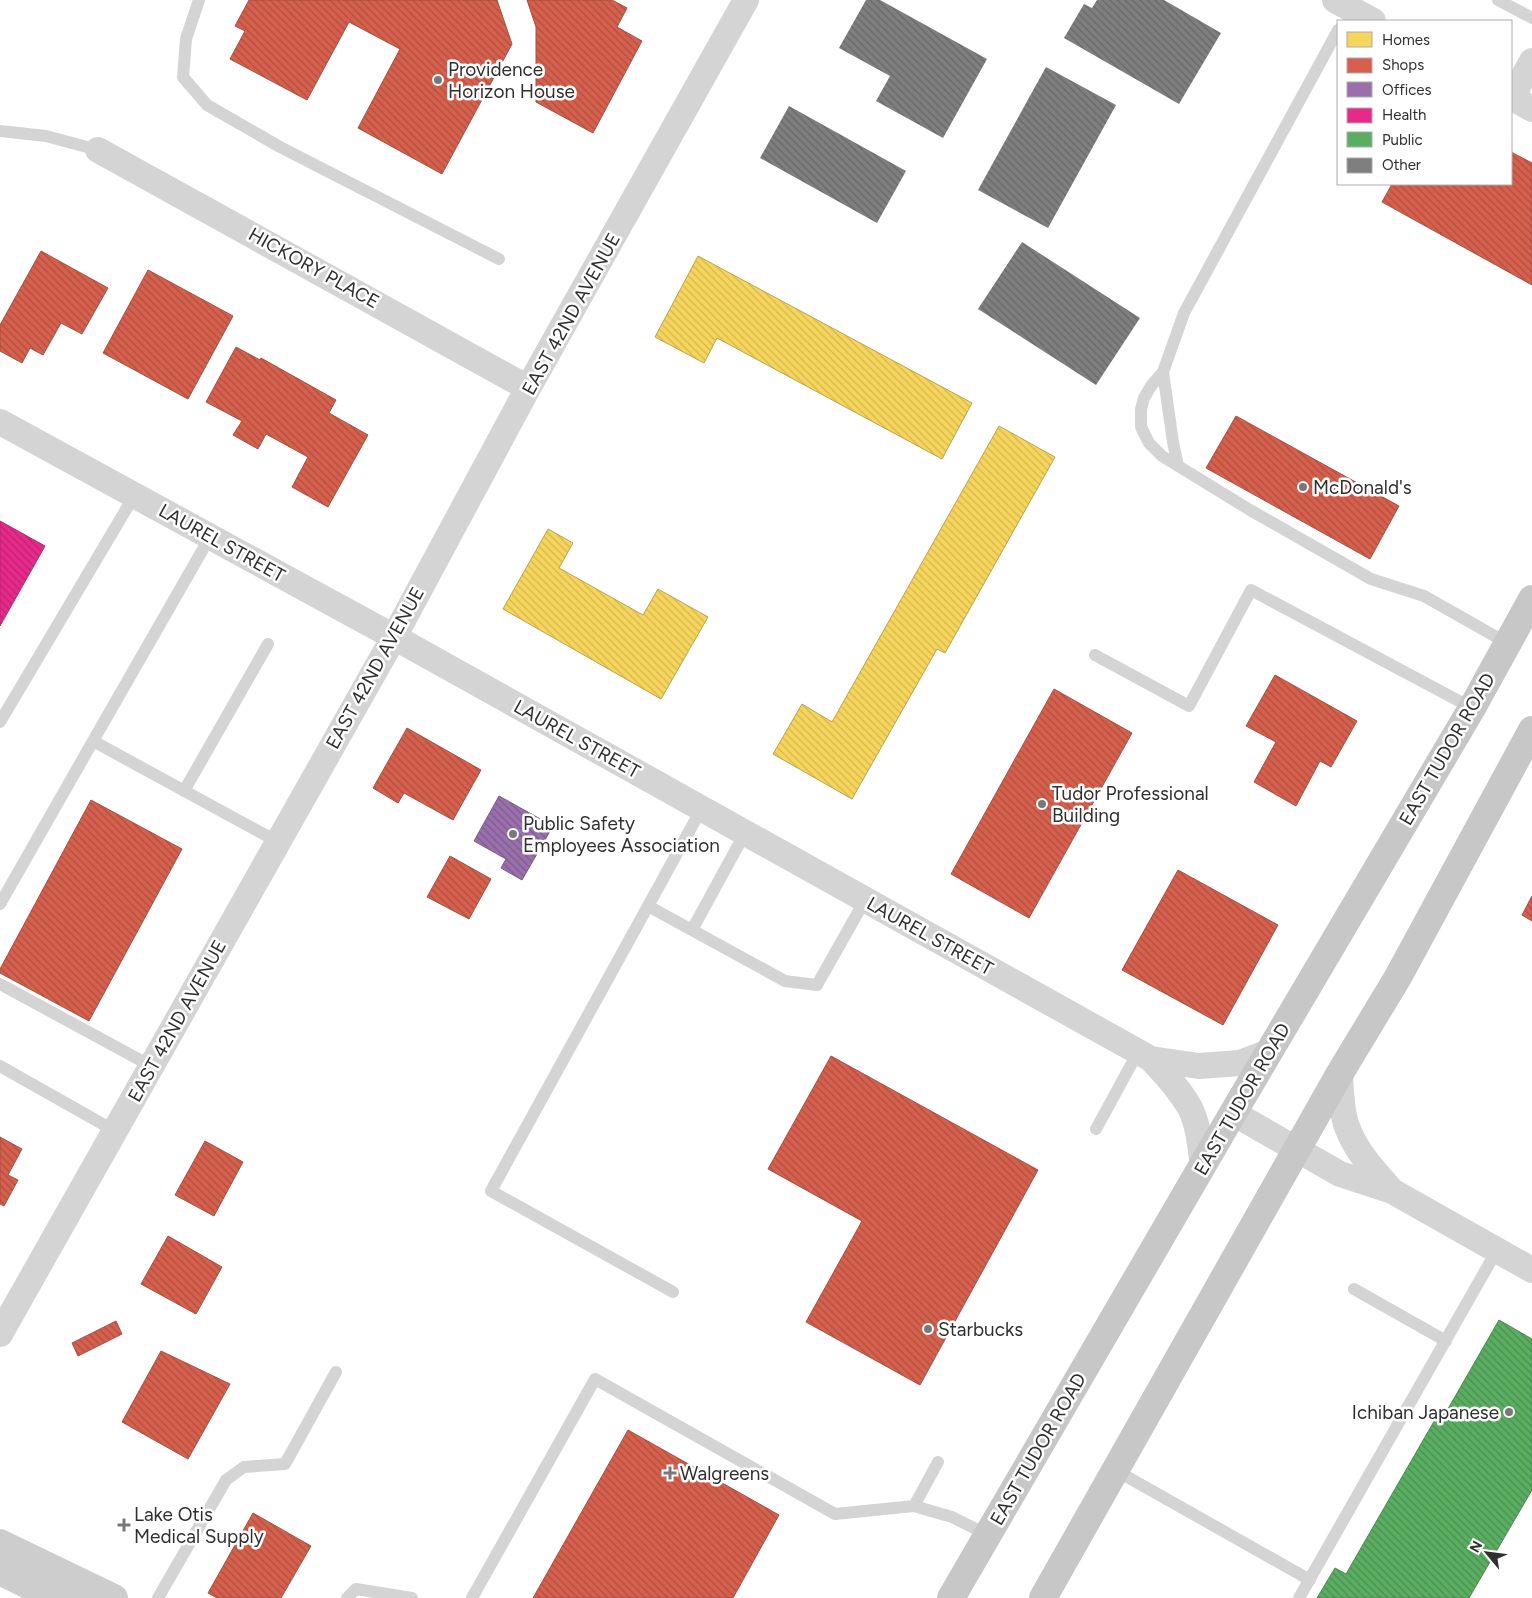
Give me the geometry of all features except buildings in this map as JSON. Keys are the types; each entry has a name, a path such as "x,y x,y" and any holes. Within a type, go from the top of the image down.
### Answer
{"main road":[{"name":"EAST TUDOR ROAD","path":"952,1597 1233,1113 1472,708 1532,599"},
{"path":"1043,1598 1296,1150 1398,977 1532,730"},
{"path":"0,1543 114,1598"},
{"path":"0,1571 42,1592 68,1598"}],"street":[{"name":"EAST 42ND AVENUE","path":"2,1326 115,1131 394,637 528,388 746,0"},
{"path":"1345,12 1370,20"},
{"path":"1518,101 1532,61"},
{"name":"HICKORY PLACE","path":"98,150 528,388"},
{"name":"LAUREL STREET","path":"0,422 394,637 1145,1055 1170,1080 1190,1109 1199,1135 1203,1165"},
{"name":"LAUREL STREET","path":"1145,1055 1199,1066 1240,1063 1269,1052"},
{"path":"1340,1074 1344,1112 1354,1142 1364,1158 1392,1191"},
{"path":"1233,1113 1340,1174 1392,1191 1532,1270"}],"lane":[{"path":"199,0 186,39 183,77 207,105 280,147 499,259"},
{"path":"1498,0 1532,18"},
{"path":"1337,27 1184,313 1163,372 1144,398 1141,409 1141,427 1149,443 1162,456 1250,510 1371,579 1424,596 1507,643"},
{"path":"0,131 46,136 98,150"},
{"path":"1163,372 1178,466"},
{"path":"0,722 134,496"},
{"path":"0,904 210,536"},
{"path":"1095,655 1189,706 1251,590 1472,708"},
{"path":"184,791 268,644"},
{"path":"93,741 278,842"},
{"path":"673,1292 491,1191 702,808"},
{"path":"692,930 745,833"},
{"path":"648,906 785,981 817,985 865,900"},
{"path":"0,984 151,1066"},
{"path":"1096,1129 1145,1055"},
{"path":"0,1066 115,1131"},
{"path":"1299,1598 1498,1250"},
{"path":"1354,1289 1446,1341"},
{"path":"158,1598 226,1480 244,1467 285,1464 336,1372"},
{"path":"472,1598 595,1379 836,1514 914,1506 952,1517 988,1534"},
{"path":"914,1506 938,1462"},
{"path":"1115,1470 1310,1580"},
{"path":"347,1598 356,1589 412,1598"}],"place":[{"name":"Providence Horizon House","path":"438,80"},
{"name":"McDonald's","path":"1303,487"},
{"name":"Tudor Professional Building","path":"1042,804"},
{"name":"Public Safety Employees Association","path":"513,834"},
{"name":"Starbucks","path":"928,1329"},
{"name":"Ichiban Japanese","path":"1509,1412"},
{"name":"Walgreens","path":"670,1473"},
{"name":"Lake Otis Medical Supply","path":"124,1525"}]}
